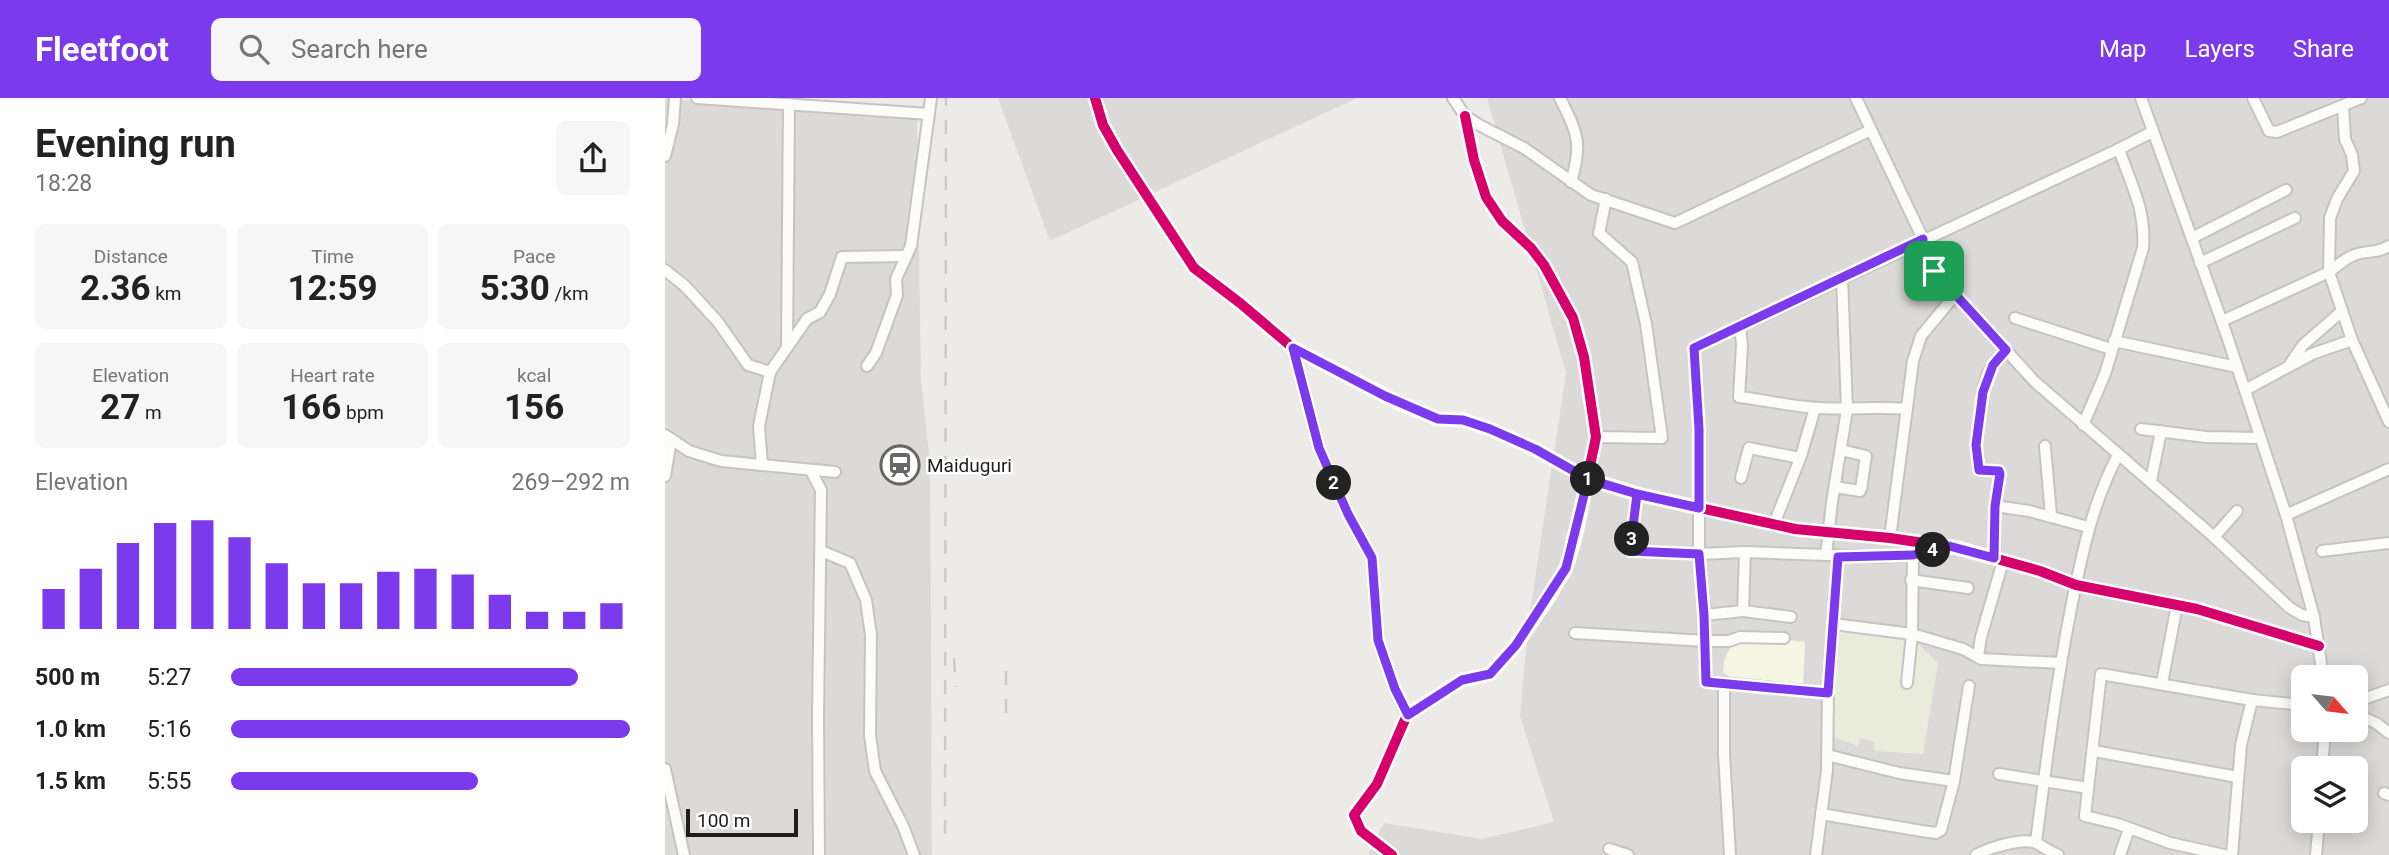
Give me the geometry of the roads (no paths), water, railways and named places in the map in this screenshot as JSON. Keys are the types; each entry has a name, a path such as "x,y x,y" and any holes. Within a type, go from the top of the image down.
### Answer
{"street":[{"path":"665,156 673,124 675,98"},
{"path":"697,98 929,114"},
{"path":"867,366 876,353 897,295 896,279 911,246 931,98"},
{"path":"1095,98 1103,125 1117,150 1194,268 1293,348 1385,396 1438,419 1463,420 1490,429 1535,449 1588,479 1637,494 1774,524 1828,533 1949,546 2041,571 2076,585 2176,605 2319,646"},
{"path":"1392,855 1361,831 1354,815 1377,784 1408,715 1462,680 1490,674 1516,645 1566,568 1596,438 1584,357 1573,318 1544,265 1531,248 1502,221 1486,197 1474,160 1465,116 1453,98"},
{"path":"1560,98 1577,135 1578,159 1571,182"},
{"path":"1856,98 1923,239 1923,259 2034,381 2151,481 2290,608 2302,615 2314,617"},
{"path":"2141,98 2222,321 2286,515 2314,617 2321,665"},
{"path":"2253,98 2264,124 2269,131 2277,132 2361,98"},
{"path":"787,346 789,104"},
{"path":"2343,106 2345,139 2352,155 2354,171 2330,218 2329,272 2352,340 2389,422"},
{"path":"1465,116 1524,148 1591,195 1675,223 1871,130"},
{"path":"1828,693 1706,682 1699,554 1699,429 1694,348 2152,132"},
{"path":"2083,425 2105,374 2139,260 2144,227 2139,200 2119,149"},
{"path":"2192,238 2286,190"},
{"path":"1596,438 1663,438 1646,324 1632,262 1599,233 1606,199"},
{"path":"2200,263 2295,218"},
{"path":"2222,321 2329,272 2348,257 2367,251 2379,252 2389,246"},
{"path":"762,465 759,426 770,372 807,319 820,312 842,257 906,256"},
{"path":"665,270 685,286 717,322 748,365 770,372"},
{"path":"1816,855 1827,755 1833,624 1832,556 1828,533 1847,410 1842,277"},
{"path":"1890,538 1913,361 1921,336 1955,295"},
{"path":"2289,366 2303,345 2342,311"},
{"path":"2015,318 2113,345 2237,367"},
{"path":"1739,325 1742,345 1739,397 1815,408 1906,409"},
{"path":"2245,390 2312,354 2352,340"},
{"path":"1293,348 1319,448 1343,504 1372,558 1378,640 1395,689 1408,715"},
{"path":"1978,656 1999,559 1995,506 2000,474 1999,471 1979,470 1976,445 1987,376 2006,350"},
{"path":"1774,524 1800,458 1815,408"},
{"path":"2141,429 2206,437 2259,438"},
{"path":"2151,481 2161,431"},
{"path":"665,476 667,438 709,458 835,472"},
{"path":"2045,446 2051,516"},
{"path":"1741,478 1749,448 1800,458"},
{"path":"1835,487 1861,489 1866,456 1841,450"},
{"path":"2036,842 2060,663 2088,527 2094,507 2118,455"},
{"path":"2286,515 2389,469"},
{"path":"811,471 821,490 819,855"},
{"path":"1637,494 1630,551 1832,556 1913,555 1949,546"},
{"path":"1995,506 2051,516 2088,527"},
{"path":"2214,537 2237,511"},
{"path":"2322,551 2389,542"},
{"path":"821,551 850,563 866,600 871,635 870,735 875,771 903,826 914,855"},
{"path":"1743,611 1745,552"},
{"path":"1907,684 1912,634 1913,555"},
{"path":"1911,580 1968,588"},
{"path":"2162,683 2176,605"},
{"path":"1704,615 1743,611 1791,617"},
{"path":"1833,624 1912,634 1981,659 2060,663"},
{"path":"1575,633 1705,641 1729,641 1741,636 1784,638"},
{"path":"2224,855 2170,843 2085,816 2101,674 2252,700 2291,704"},
{"path":"1722,683 1730,855"},
{"path":"1821,814 1936,832 1944,825 1954,781 1969,686"},
{"path":"2368,697 2389,690"},
{"path":"2232,855 2241,745 2252,700"},
{"path":"2368,719 2389,733"},
{"path":"2094,751 2238,777"},
{"path":"1827,755 1899,773 1954,781"},
{"path":"665,769 684,855"},
{"path":"1999,774 2088,788"},
{"path":"2120,855 2129,829"},
{"path":"2316,855 2318,833"},
{"path":"1976,855 1989,848 2022,842 2036,842 2047,852 2058,855"},
{"path":"1609,849 1628,855"}],"railway":[{"path":"945,834 946,98"},
{"path":"954,658 956,687"},
{"path":"1006,671 1006,715"}],"place":[{"name":"Maiduguri","path":"900,465"}]}
